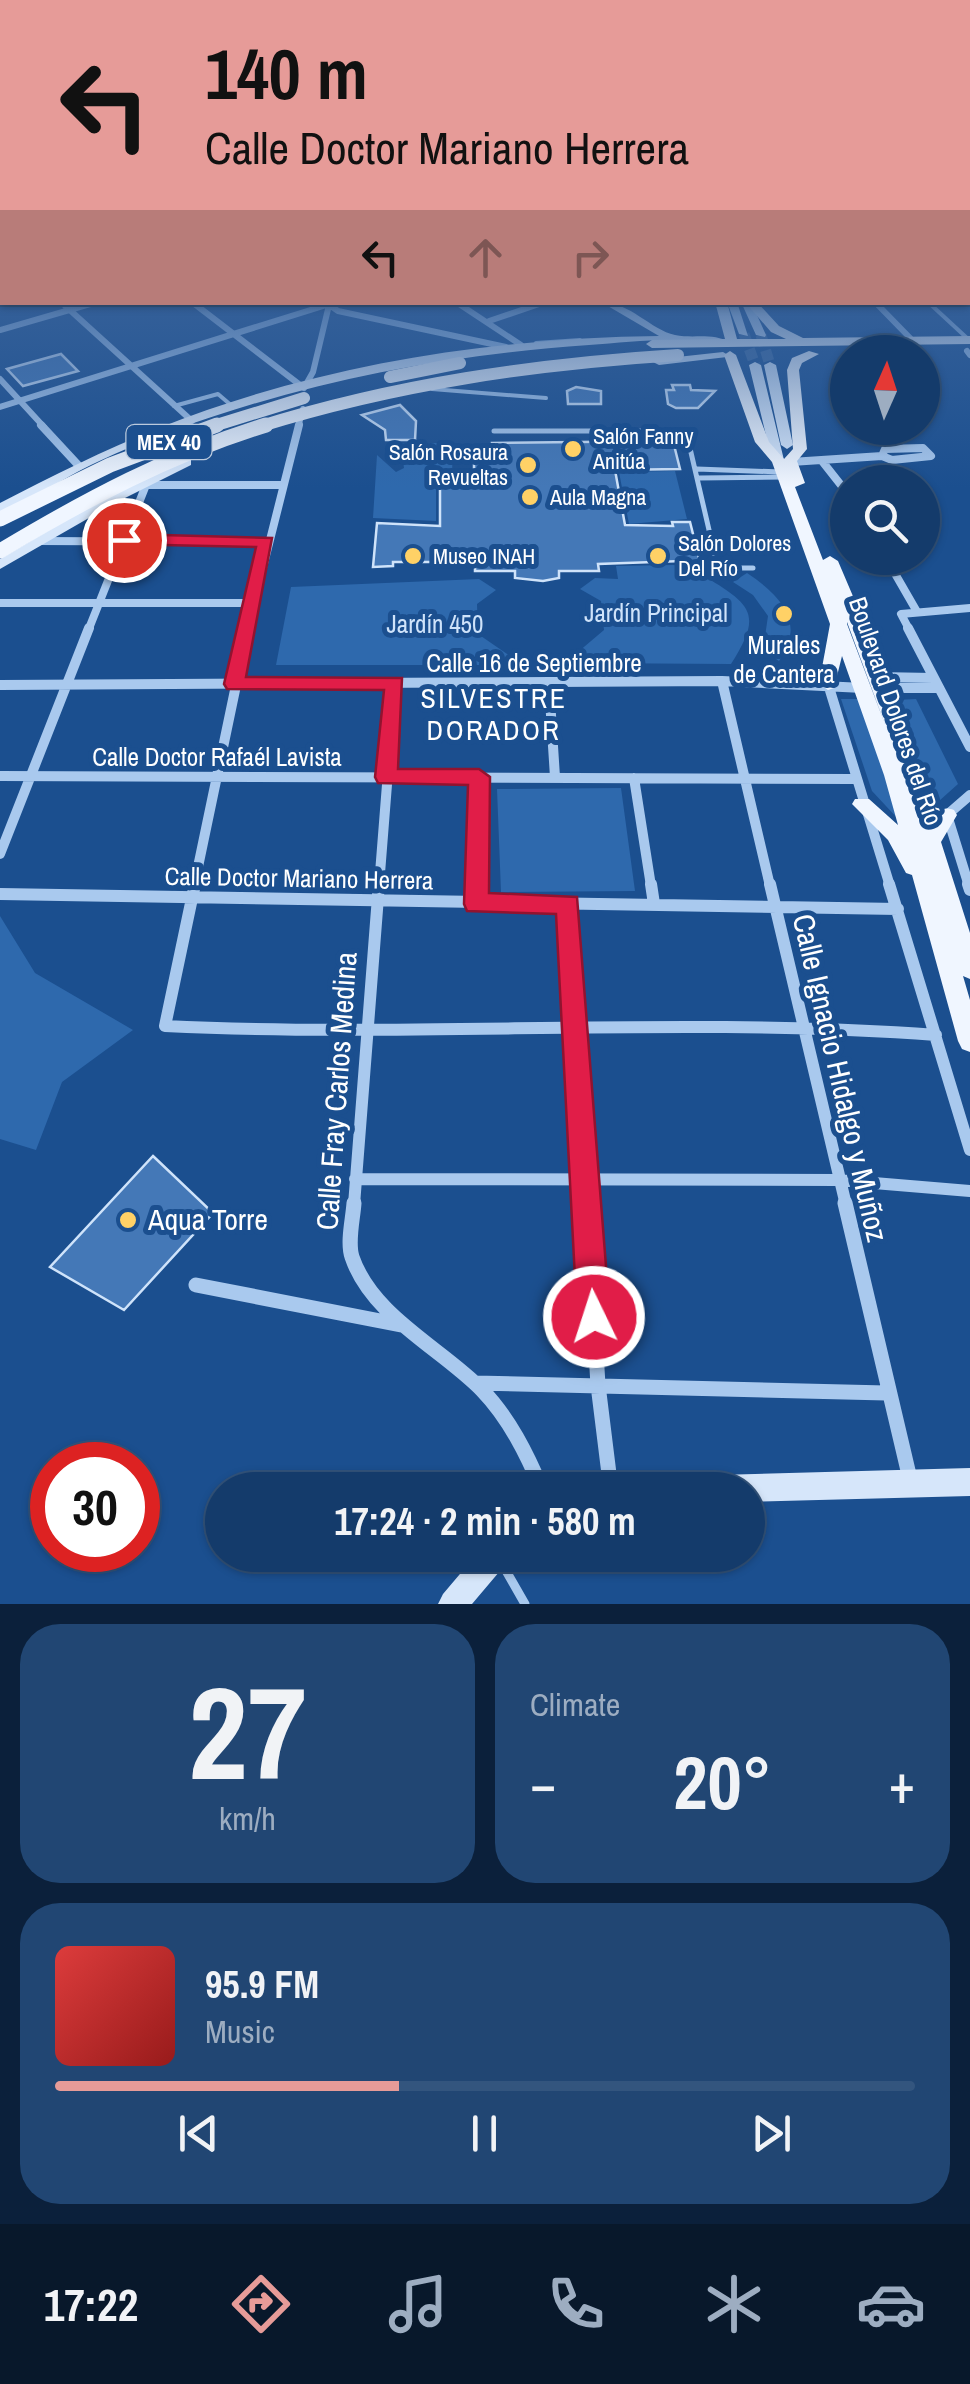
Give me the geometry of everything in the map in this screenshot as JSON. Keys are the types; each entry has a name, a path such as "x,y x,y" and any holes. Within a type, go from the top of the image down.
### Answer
{"main road":[{"path":"729,338 762,449 788,469 800,449 794,364 813,354"},
{"path":"794,338 803,342"},
{"name":"MEX 40","path":"0,551 84,501 146,471 290,416 495,370 586,359 678,355 731,346 830,342"},
{"name":"MEX 40","path":"0,519 86,476 186,435 330,391 518,354 652,344 830,354"},
{"name":"MEX 40","path":"940,344 969,348"},
{"path":"940,350 969,348"},
{"name":"Boulevard Dolores del Río","path":"788,469 838,620 872,683 970,1041"},
{"name":"Boulevard Dolores del Río","path":"788,469 932,839 970,969"},
{"path":"828,684 838,620"},
{"path":"862,804 895,834 930,887"},
{"path":"932,839 947,815"}],"street":[{"path":"101,338 192,421 228,428 233,442"},
{"path":"0,407 220,338"},
{"path":"237,338 304,392"},
{"path":"322,338 266,542 165,1026 365,1030 802,1025 936,1035"},
{"path":"469,338 506,347"},
{"path":"512,338 522,345"},
{"path":"0,508 79,466 192,421 233,407 400,366 506,347 580,340 671,338 731,346"},
{"path":"0,565 143,485 233,442 300,420 534,370 731,346"},
{"path":"755,365 788,469"},
{"path":"770,365 788,469"},
{"path":"400,366 394,378 409,394"},
{"path":"0,379 79,466"},
{"path":"788,469 822,460 931,456 920,448 882,450 882,456"},
{"path":"822,460 830,470"},
{"path":"143,485 281,485"},
{"path":"0,854 143,485"},
{"path":"36,542 266,542"},
{"path":"896,575 916,610"},
{"path":"0,603 253,603"},
{"path":"970,608 907,610 901,616 970,747"},
{"name":"Calle Ignacio Hidalgo y Muñoz","path":"722,681 886,1393 911,1485"},
{"name":"Calle Fray Carlos Medina","path":"395,683 350,1254 360,1277 404,1325 475,1383 517,1434 534,1472"},
{"name":"Calle 16 de Septiembre","path":"0,684 936,683"},
{"path":"549,684 555,777"},
{"path":"828,684 853,778 898,908 970,1150"},
{"name":"Calle Doctor Rafaél Lavista","path":"0,776 853,778"},
{"path":"476,904 479,777"},
{"path":"634,778 654,904"},
{"path":"970,795 947,815 970,890"},
{"name":"Calle Doctor Mariano Herrera","path":"0,894 192,900 898,908"},
{"path":"568,904 598,1385 609,1472"},
{"path":"354,1179 838,1180 970,1191"},
{"path":"196,1285 404,1325"},
{"path":"475,1383 886,1393"},
{"path":"765,1488 970,1482"},
{"path":"453,1604 481,1572"}],"lane":[{"path":"432,389 451,394 546,398"},
{"path":"174,406 218,394 233,407"},
{"path":"494,431 686,431 716,560 730,568 753,568"},
{"path":"697,469 788,469"},
{"path":"699,478 788,469"},
{"path":"506,1572 525,1604"}],"green space":[{"path":"390,443 453,443 452,474 436,475 436,521 373,518 377,455 396,472 404,468 403,460 408,458"},
{"path":"675,471 687,519 629,524 619,472"},
{"name":"Jardín Principal","path":"616,566 702,568 704,576 733,595 748,612 747,633 731,664 580,663 578,652 604,630 601,601 580,589 595,578 618,579"},
{"path":"747,573 779,600 790,622 787,647 779,661 763,650 768,616 753,595 733,582"},
{"name":"Jardín 450","path":"479,579 496,590 477,604 478,634 510,656 510,665 276,665 291,587"},
{"path":"841,699 860,699 899,820 872,791"},
{"path":"916,699 958,784 929,810 896,700"},
{"path":"621,788 635,891 501,892 497,789"},
{"path":"0,916 35,973 133,1030 62,1082 36,1150 0,1139"}],"building":[{"path":"61,354 78,371 23,386 7,369"},
{"path":"672,385 715,391 698,408 676,408 668,404 666,390 674,390"},
{"path":"576,387 601,391 601,404 568,404 567,391"},
{"path":"400,405 416,421 415,440 386,440 385,430 362,415"},
{"path":"673,441 680,469 615,470 625,525 673,526 672,522 690,522 701,566 683,566 682,561 598,564 599,571 559,571 559,578 543,581 515,578 515,571 475,571 475,562 393,562 393,566 373,567 377,523 440,526 440,479 474,479 474,454 493,454 492,443"},
{"path":"153,1156 213,1213 124,1310 50,1267"}],"tunnel":[{"path":"745,338 755,365"},
{"path":"762,338 770,365"}],"place":[{"name":"Salón Fanny Anitúa","path":"573,449"},
{"name":"Salón Rosaura Revueltas","path":"528,465"},
{"name":"Aula Magna","path":"530,497"},
{"name":"Museo INAH","path":"413,556"},
{"name":"Salón Dolores Del Río","path":"658,556"},
{"name":"Murales de Cantera","path":"784,614"},
{"name":"Aqua Torre","path":"128,1220"}],"district":[{"name":"SILVESTRE DORADOR","path":"494,714"}],"route":[{"path":"124,540 266,542 234,684 395,683 386,777 479,777 476,904 568,904 594,1317"}]}
